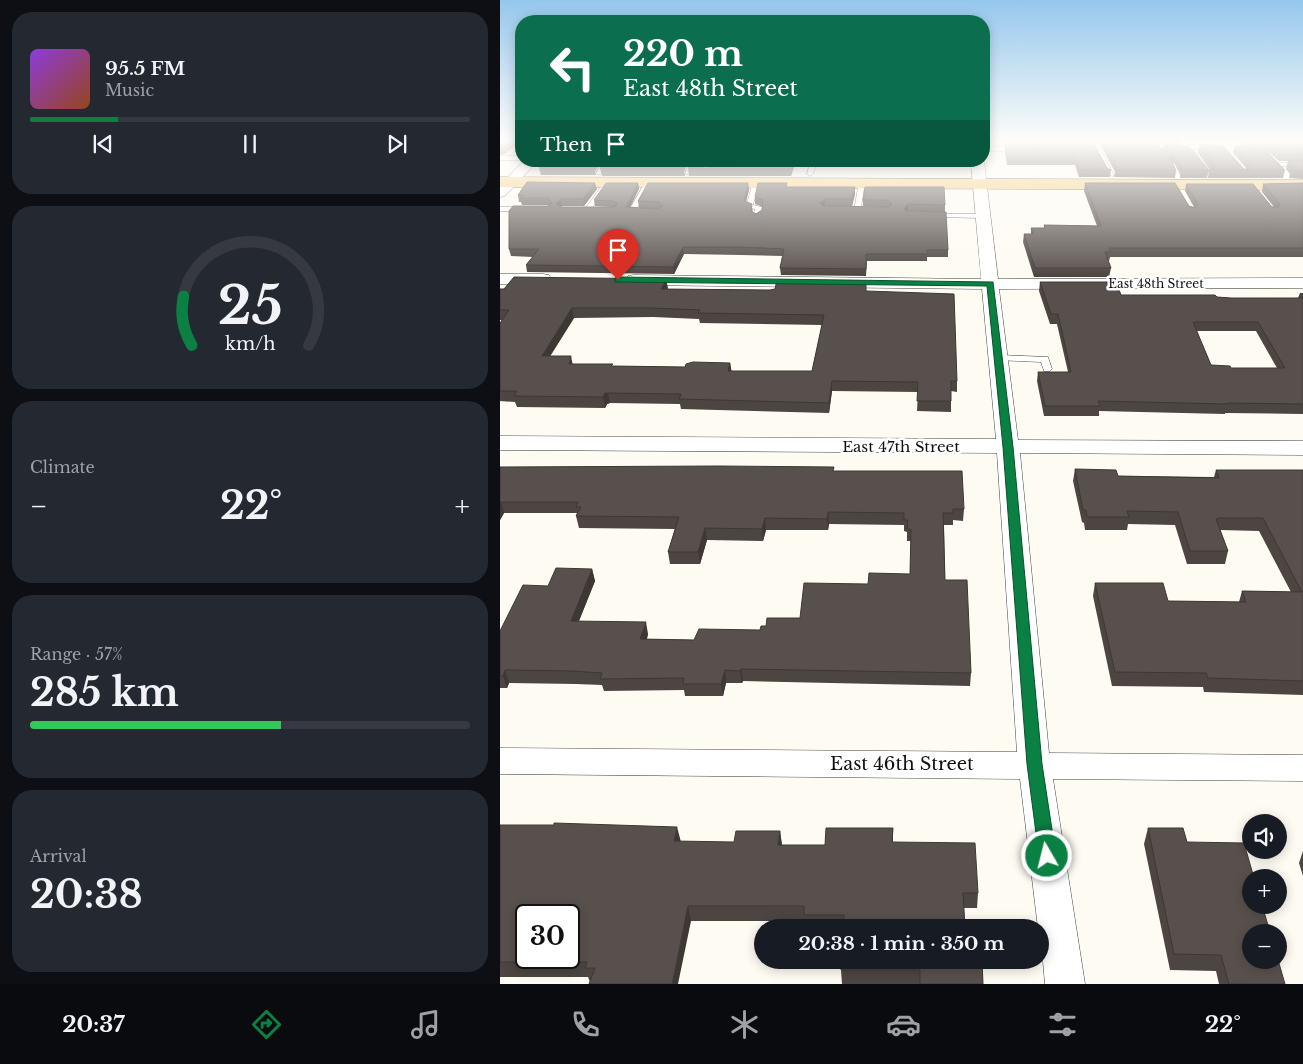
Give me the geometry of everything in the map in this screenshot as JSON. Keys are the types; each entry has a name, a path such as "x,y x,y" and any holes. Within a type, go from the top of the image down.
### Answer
{"main road":[{"path":"1150,186 1177,188 1254,188 1288,186"}],"street":[{"path":"981,186 1008,447 1034,764 1065,984"},
{"path":"500,279 559,279"},
{"name":"East 48th Street","path":"618,280 991,284 1303,283"},
{"name":"East 47th Street","path":"500,443 1303,448"},
{"name":"East 46th Street","path":"500,761 1034,764 1303,768"}],"lane":[{"path":"588,210 598,186"},
{"path":"646,186 631,212 650,212"},
{"path":"755,186 749,207 759,207 757,217"},
{"path":"858,210 861,186"},
{"path":"500,209 539,209"},
{"path":"579,210 605,210"},
{"path":"849,210 877,210"},
{"path":"918,216 984,216"},
{"path":"998,358 1045,359 1047,369"}],"building":[{"path":"524,186 593,186 583,199 561,199 556,204 561,207 615,207 617,203 614,201 594,200 604,186 637,186 626,207 658,209 663,206 659,202 638,201 646,186 747,186 744,201 752,204 751,211 756,214 762,210 763,200 755,197 757,186 855,187 852,199 825,199 820,203 823,206 889,207 891,203 887,200 863,200 865,187 944,187 945,205 908,204 904,209 906,211 946,212 948,250 927,250 927,254 866,254 866,269 780,268 784,249 740,247 683,247 673,267 526,265 539,249 509,249 509,211 513,206 548,206 552,203 548,198 521,198 524,195 518,195"},
{"path":"1086,186 1177,186 1189,206 1195,208 1198,204 1187,186 1255,186 1272,207 1279,207 1279,203 1265,186 1303,186 1303,248 1109,248 1111,252 1105,252 1111,268 1035,268 1024,234 1033,234 1031,228 1045,228 1044,225 1101,226"},
{"path":"514,277 666,279 661,289 770,290 775,289 777,280 866,281 866,291 954,294 957,381 951,381 951,401 917,401 918,382 832,381 829,403 679,399 681,394 605,393 603,397 514,396 517,391 500,391 500,323 509,310 500,310 500,289 504,289","holes":["572,308 700,310 698,313 824,315 812,371 728,371 730,363 693,362 686,364 685,367 569,364 571,356 542,356"]},
{"path":"1040,282 1116,282 1121,295 1215,295 1217,297 1231,298 1303,298 1303,404 1098,401 1100,406 1045,406 1038,372 1071,372 1058,314 1051,314","holes":["1193,322 1258,322 1285,368 1231,368 1230,366 1211,365"]},
{"path":"500,467 834,467 833,471 962,471 964,509 953,509 953,513 943,513 945,580 967,580 971,673 741,669 740,671 725,670 721,684 683,684 684,678 600,679 602,673 572,671 505,670 503,676 500,676 500,631 523,585 548,586 556,568 592,569 571,621 646,622 640,639 694,640 699,629 760,630 761,626 766,626 767,618 800,618 804,583 868,584 869,573 910,574 911,529 907,529 908,520 904,520 904,513 828,512 827,519 765,518 762,529 705,528 698,552 668,552 679,517 576,516 581,507 576,507 578,502 500,503"},
{"path":"1075,469 1116,470 1118,476 1219,478 1216,470 1303,470 1303,681 1208,678 1206,673 1115,672 1095,583 1163,583 1168,601 1246,602 1242,591 1302,592 1263,518 1218,518 1216,519 1228,551 1190,551 1178,512 1127,511 1129,517 1087,517 1086,510 1083,510"},
{"path":"554,823 677,827 674,841 734,842 736,831 780,831 778,845 825,845 826,828 893,828 892,842 975,843 978,893 963,893 964,919 844,919 844,915 804,915 804,906 688,906 672,984 589,984 595,968 585,968 587,962 580,962 580,904 515,904 515,962 500,962 500,825 554,825"},
{"path":"1148,828 1183,828 1187,842 1242,843 1242,859 1249,859 1251,869 1242,869 1242,914 1265,914 1268,924 1242,924 1242,969 1281,969 1285,984 1229,984 1221,955 1174,954"},
{"path":"982,969 983,984 920,984 920,970 841,970"}],"route":[{"path":"618,280 991,284 1008,447 1034,764 1047,856"}]}
